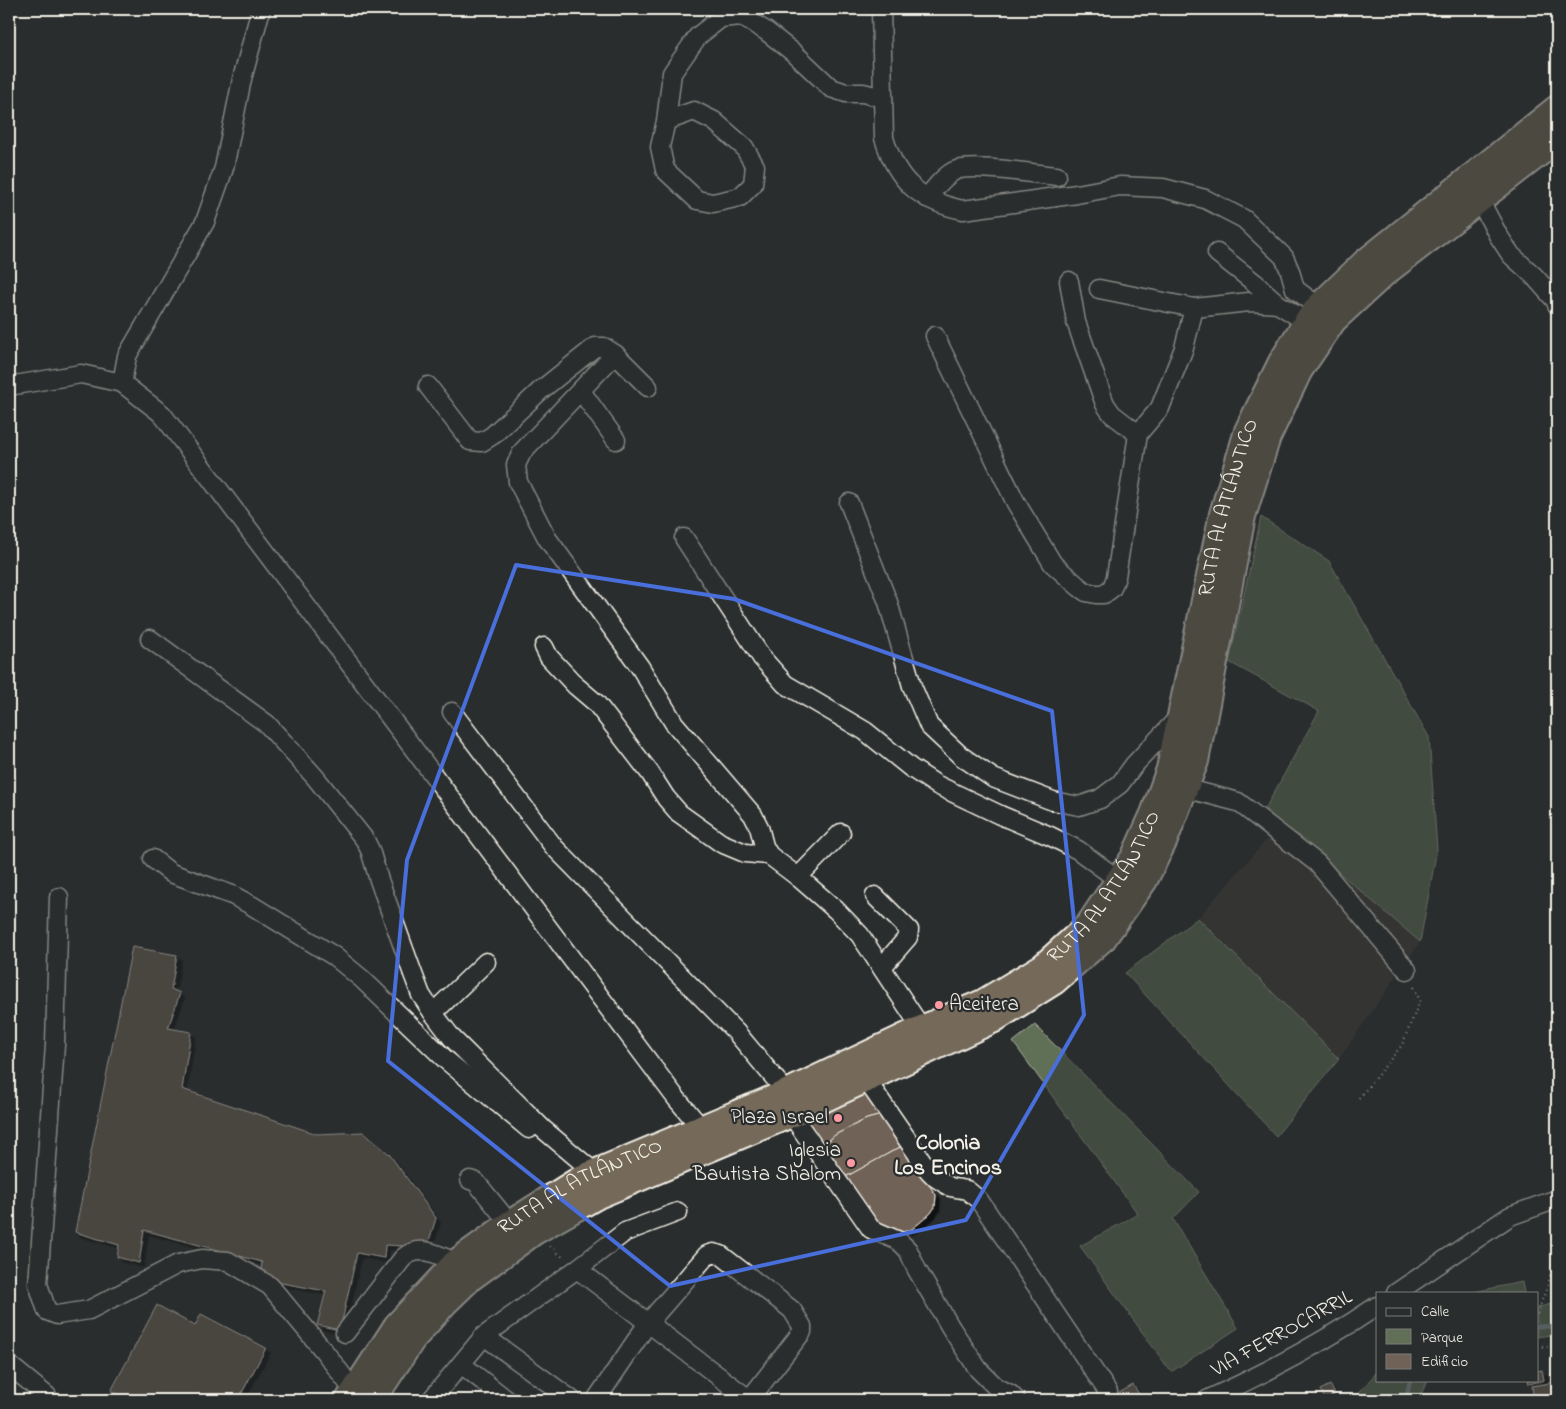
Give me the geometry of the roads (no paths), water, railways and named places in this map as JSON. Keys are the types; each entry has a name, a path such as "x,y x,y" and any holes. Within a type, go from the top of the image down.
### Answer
{"highway":[{"name":"RUTA AL ATLÁNTICO","path":"358,1397 397,1326 456,1263 522,1228 598,1195 789,1104 922,1029 983,1003 1043,967 1089,925 1134,858 1154,814 1170,770 1223,514 1248,431 1282,362 1313,314 1365,263 1557,109"},
{"name":"RUTA AL ATLÁNTICO","path":"358,1397 444,1303 471,1277 522,1228 589,1175 702,1129 789,1104 865,1078 992,1020 1054,981 1103,938 1144,880 1164,840 1195,761 1242,516 1267,437 1299,370 1332,320 1384,273 1557,139"}],"street":[{"path":"122,384 128,356 205,222 224,168 242,79 261,9"},
{"path":"881,9 884,138 890,156 899,173 912,187 927,198 944,206 962,210 1120,186 1163,188 1205,199 1244,219 1284,258 1295,289 1313,314"},
{"path":"666,121 694,111 714,120 744,147 755,166 753,184 740,197 713,204 697,200 665,170 660,147 666,121 672,72 698,36 721,18 741,16 766,31 794,53 831,88 846,93 863,93 883,98"},
{"path":"927,198 938,184 955,170 974,168 1057,176"},
{"path":"1479,199 1498,236 1511,255 1534,276 1557,305"},
{"path":"1217,254 1255,283 1278,304"},
{"path":"1070,281 1076,322 1105,404 1112,414 1138,434"},
{"path":"1099,289 1194,308 1249,302 1278,304 1313,314"},
{"path":"935,336 1016,503 1053,564 1086,592 1104,594 1112,588 1116,577 1138,434 1160,408 1184,348 1194,308"},
{"path":"428,386 470,441 482,442 493,435 541,390 596,347 604,347 615,354 648,387"},
{"path":"615,354 582,391 522,452 516,465 518,482 547,538 640,667 674,723 753,815 759,827 764,846 769,854 836,910 860,935 922,1029"},
{"path":"9,386 81,374 122,384 162,414 676,1098 702,1129"},
{"path":"582,391 616,440"},
{"path":"849,503 888,602 912,686 928,726 961,756 993,778 1053,801 1079,806 1100,799 1120,784 1134,765 1183,713"},
{"path":"684,538 762,658 786,684 865,732 937,786 1078,850 1120,881"},
{"path":"150,639 268,724 315,777 365,840 421,995 433,1013 452,1038 589,1175"},
{"path":"544,646 549,657 576,686 596,702 679,813 721,842 745,853 769,854"},
{"path":"452,712 554,847 736,1032 789,1104 871,1229 899,1241 908,1250 917,1270 951,1328 978,1369 996,1387 1010,1394 1016,1400"},
{"path":"1184,788 1238,802 1317,862 1406,970"},
{"path":"798,877 841,833"},
{"path":"153,859 171,873 232,895 252,905 334,956 362,979 446,1060 535,1135 589,1175"},
{"path":"875,896 908,930 908,937 882,968"},
{"path":"59,897 55,1045 38,1284 47,1311 57,1315 89,1310 178,1264 202,1258 228,1261 270,1286 324,1351 358,1397"},
{"path":"433,1013 486,962"},
{"path":"865,1078 929,1171 950,1186 967,1190 979,1200 1108,1392"},
{"path":"470,1180 476,1182 522,1228"},
{"path":"1397,1292 1510,1216 1556,1207"},
{"path":"432,1400 484,1336 577,1270 625,1232 678,1212"},
{"path":"345,1333 408,1254 424,1250 456,1263"},
{"path":"577,1270 648,1324 749,1400 802,1332 802,1326 792,1310 721,1255 713,1253 707,1255 648,1324 596,1400"},
{"name":"VIA FERROCARRIL","path":"1207,1400 1245,1383 1345,1327 1376,1307"},
{"path":"484,1336 572,1400"},
{"path":"461,1364 507,1400"},
{"path":"9,1365 47,1396 49,1400"}],"waterway":[{"path":"1538,1326 1557,1327"},
{"path":"1406,1400 1410,1382"}],"place":[{"name":"Aceitera","path":"939,1005"},
{"name":"Plaza Israel","path":"838,1118"},
{"name":"Iglesia Bautista Shalom","path":"851,1163"}],"district":[{"name":"Colonia Los Encinos","path":"948,1156"}]}
